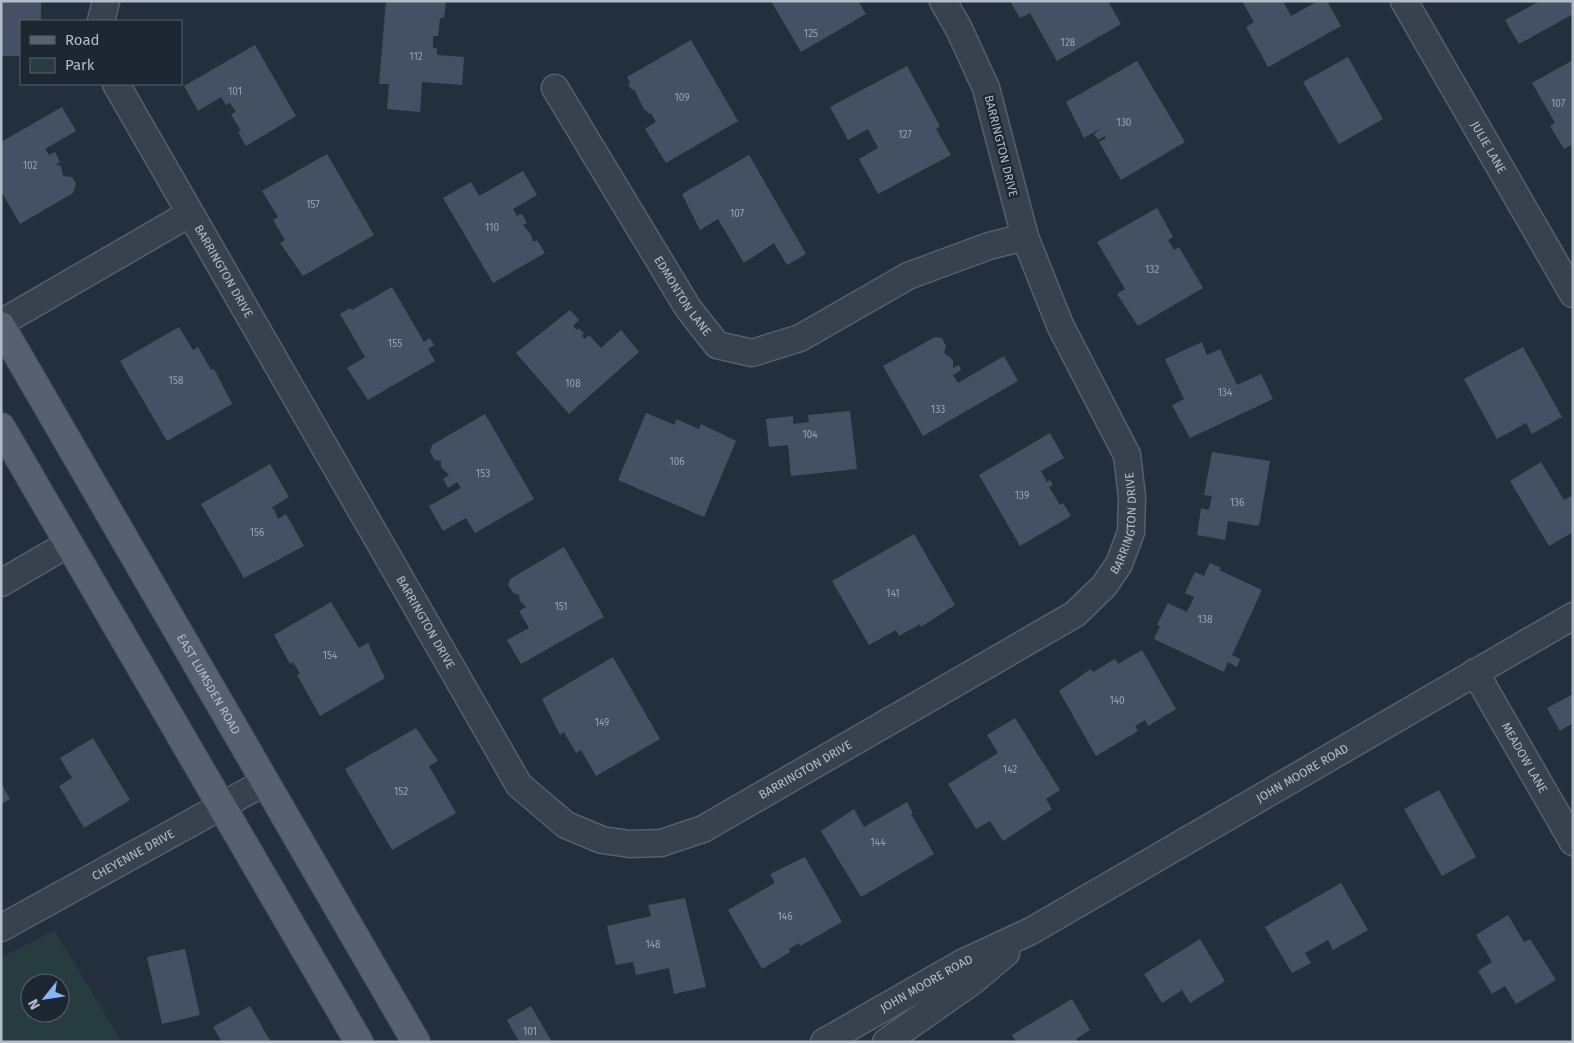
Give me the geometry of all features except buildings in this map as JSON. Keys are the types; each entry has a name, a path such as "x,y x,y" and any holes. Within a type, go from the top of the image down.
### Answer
{"main road":[{"name":"EAST LUMSDEN ROAD","path":"1,325 416,1042"},
{"path":"1,427 359,1042"}],"street":[{"path":"101,20 106,1"},
{"name":"BARRINGTON DRIVE","path":"117,85 519,785 566,825 602,840 630,844 661,843 703,829 1075,614 1104,586 1119,564 1131,532 1132,497 1127,456 1060,325 1025,237 986,88 959,29 943,1"},
{"name":"JULIE LANE","path":"1404,1 1573,294"},
{"name":"EDMONTON LANE","path":"555,88 688,308 717,345 752,353 800,338 908,276 989,246 1025,237"},
{"name":"BARRINGTON DRIVE","path":"1,325 189,214"},
{"path":"1,583 68,544"},
{"name":"JOHN MOORE ROAD","path":"824,1042 962,963 1031,931 1573,616"},
{"name":"MEADOW LANE","path":"1475,672 1573,842"},
{"name":"CHEYENNE DRIVE","path":"1,928 265,782"},
{"name":"JOHN MOORE ROAD","path":"886,1042 972,981 1031,931"}],"green space":[{"path":"54,930 122,1042 1,1042 1,958"}]}
